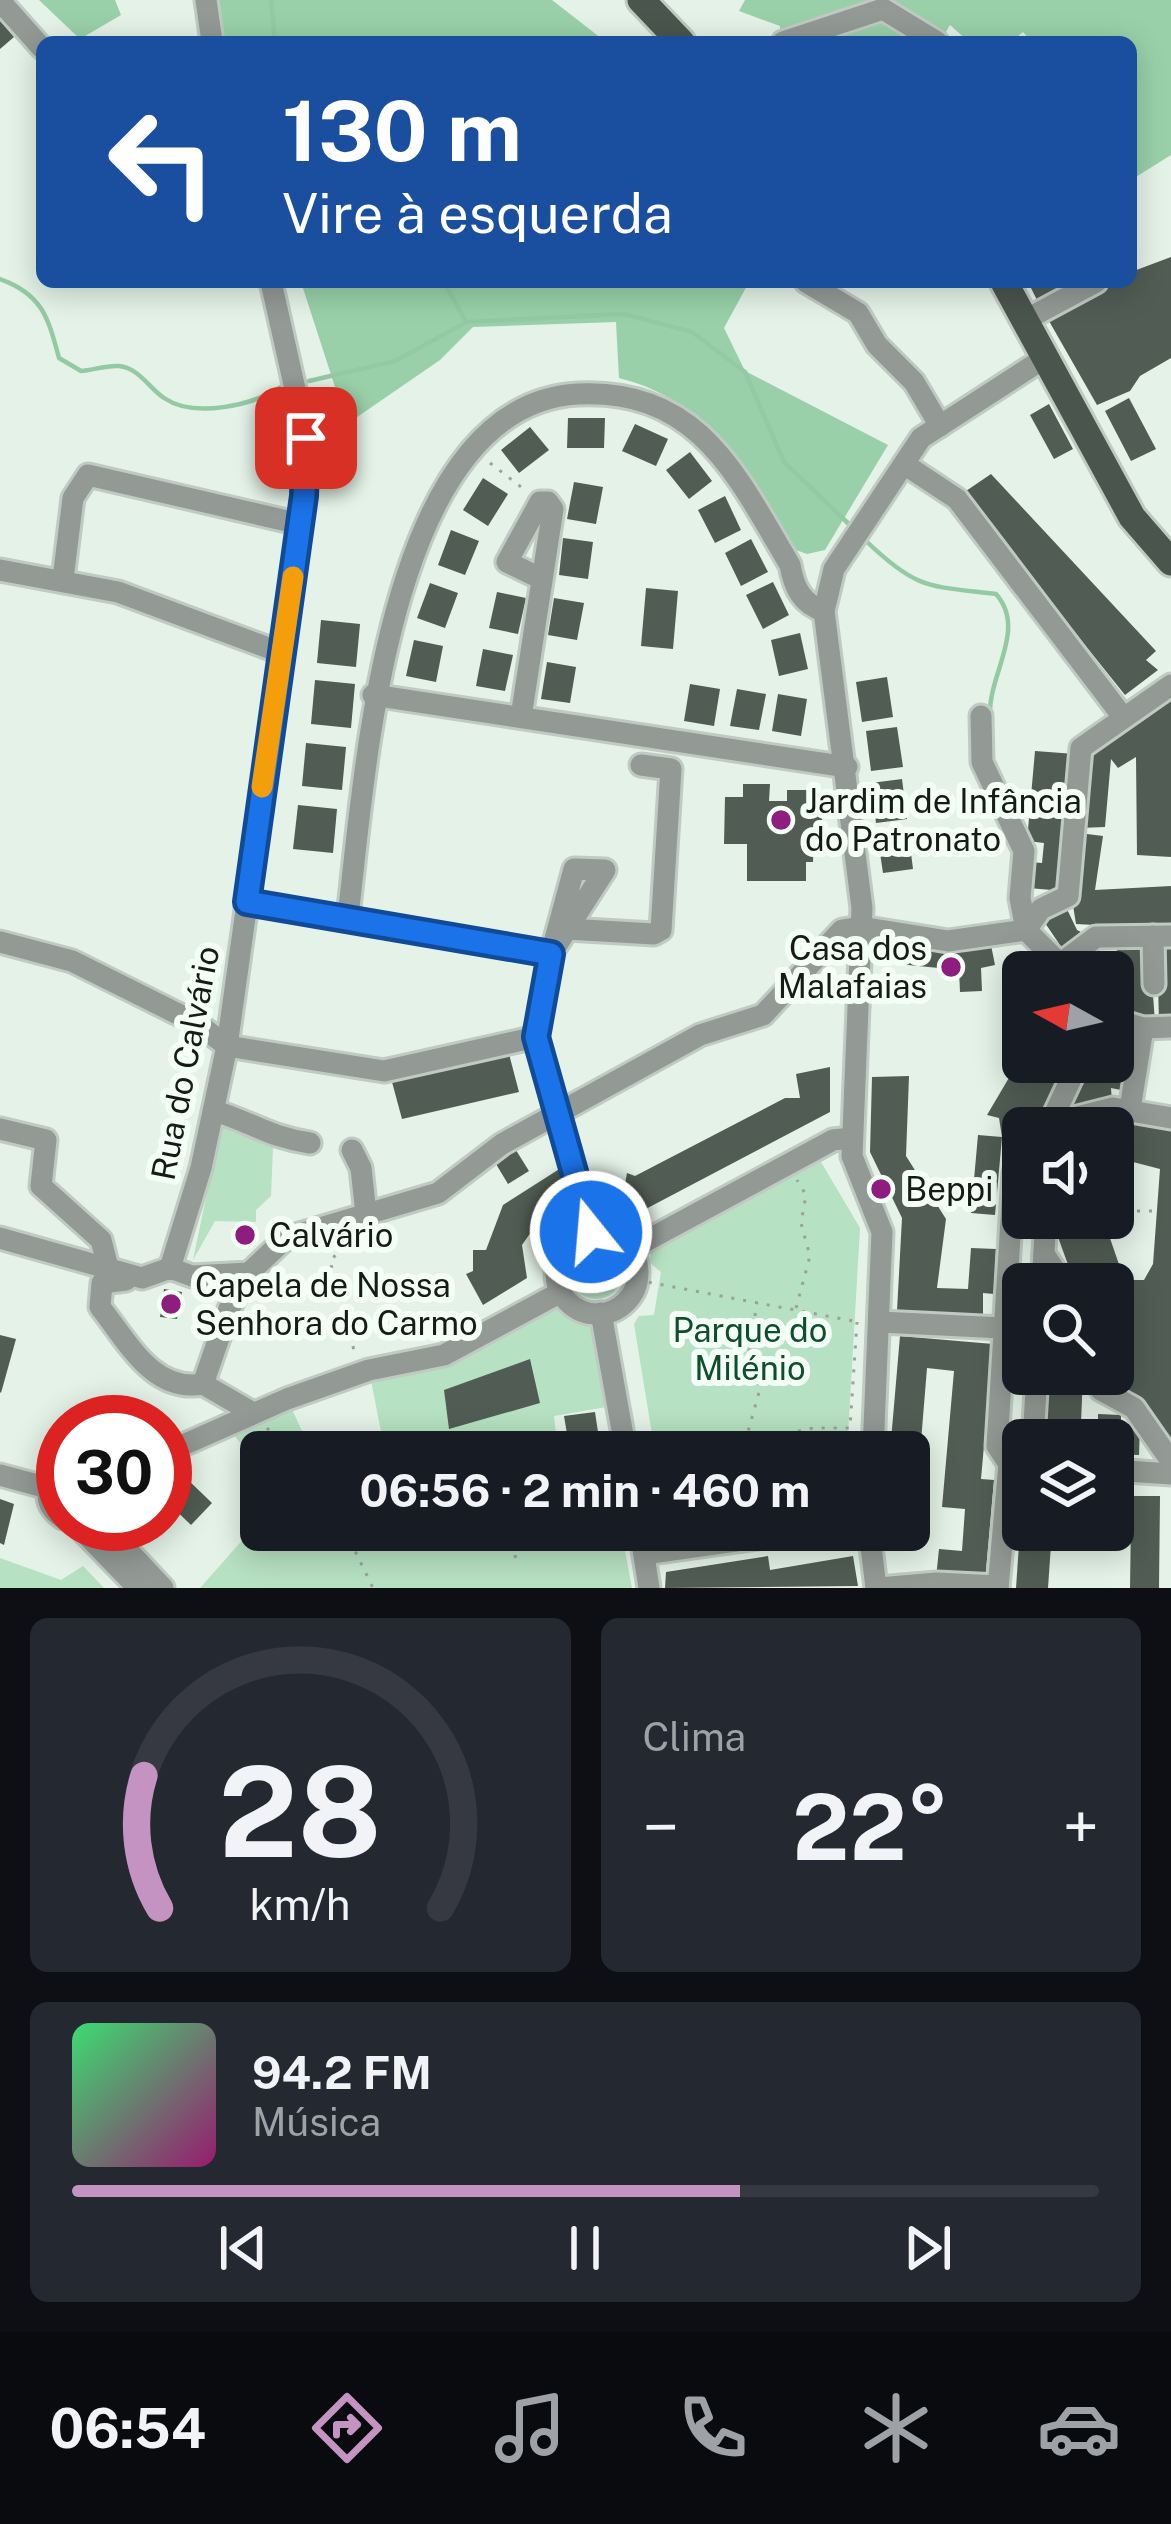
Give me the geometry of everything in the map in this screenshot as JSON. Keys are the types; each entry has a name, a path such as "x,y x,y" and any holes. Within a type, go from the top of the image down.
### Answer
{"main road":[{"path":"641,0 674,36"},
{"path":"1008,288 1132,517 1171,562"}],"street":[{"path":"206,0 211,36"},
{"path":"0,1 36,41"},
{"path":"801,36 883,9 927,36"},
{"name":"Rua do Calvário","path":"170,1268 215,1112 227,1046 300,524 306,438 272,288"},
{"path":"816,288 858,313 877,345 914,382 940,425"},
{"path":"1027,319 1085,288"},
{"path":"874,1431 882,1232 852,1156 861,927 847,767 824,611 839,561 921,438 1046,357"},
{"path":"348,916 374,695 398,592 440,502 475,451 521,406 544,398 600,393 646,402 689,424 724,455 790,565 793,583 809,606 824,611"},
{"path":"904,464 957,499 1123,717"},
{"path":"63,579 73,498 88,475 300,524"},
{"path":"521,717 553,509 540,502 507,562 542,579"},
{"path":"790,565 839,561"},
{"path":"0,570 118,592 282,652"},
{"path":"203,1384 229,1309 249,1273 286,1238 438,1192 502,1144 700,1035 763,1015 834,937 861,927 948,941 1026,929 1041,909 1068,896 1081,748 1171,685"},
{"path":"374,695 847,767"},
{"path":"981,716 982,762 1024,850 1020,898 1026,929 1047,951"},
{"path":"567,929 654,934 661,929 671,769 641,765"},
{"path":"551,954 605,870 574,869 551,954 536,1037 591,1232"},
{"path":"247,902 551,954"},
{"path":"1082,951 1096,937 1162,936 1154,984"},
{"path":"0,942 73,961 198,1024 227,1046 383,1071 536,1037"},
{"path":"1134,1025 1171,1027"},
{"path":"1130,1107 1143,1028"},
{"path":"1134,1110 1171,1118"},
{"path":"215,1112 253,1125 266,1136 310,1143"},
{"path":"0,1129 46,1139 41,1186 101,1240 109,1270"},
{"path":"631,1249 832,1140 852,1138"},
{"path":"352,1150 362,1168 362,1215"},
{"path":"591,1232 613,1235 631,1249 637,1280 625,1303 601,1313 578,1309 561,1292 560,1254 591,1232"},
{"path":"0,1238 109,1270 147,1276 170,1268 192,1276 249,1273"},
{"path":"1043,1263 1045,1239"},
{"path":"1044,1254 1050,1263"},
{"path":"147,1276 145,1281 102,1283 100,1307 165,1382 182,1388 203,1384 253,1413"},
{"path":"192,1441 361,1373 444,1355 561,1292"},
{"path":"601,1313 622,1431"},
{"path":"880,1322 1002,1328"},
{"path":"1002,1348 997,1446 1002,1450"},
{"path":"1110,1395 1134,1408 1171,1461"},
{"path":"1134,1471 1171,1474"},
{"path":"0,1475 36,1479"},
{"path":"102,1551 138,1588"},
{"path":"128,1551 163,1588"},
{"path":"644,1551 650,1588"},
{"path":"644,1554 665,1551"},
{"path":"872,1551 878,1588 998,1587 1003,1551"}],"path":[{"path":"475,451 540,502"},
{"path":"788,1163 806,1195 801,1222 810,1256 795,1310"},
{"path":"1134,1212 1153,1211"},
{"path":"361,1373 330,1261 356,1234 362,1215"},
{"path":"637,1280 857,1322 850,1428 796,1431"},
{"path":"748,1431 760,1389 747,1364 757,1303"},
{"path":"253,1413 270,1431"},
{"path":"355,1551 373,1588"},
{"path":"515,1558 516,1551"}],"green space":[{"path":"39,0 115,0 121,15 77,36"},
{"path":"208,0 552,0 598,36 220,36"},
{"path":"745,0 1171,0 1171,155 1137,176 1137,36 1027,36 1023,32 1018,36 962,36 950,25 944,36 780,36 780,26 739,11"},
{"path":"303,288 746,288 724,328 745,371 888,445 825,550 807,554 793,549 742,467 702,422 651,389 619,378 616,322 473,327 440,360 347,424"},
{"path":"222,1120 254,1132 273,1148 271,1196 256,1210 256,1222 215,1221 193,1260"},
{"name":"Parque do Milénio","path":"821,1162 860,1228 848,1431 652,1431 634,1324 639,1316 654,1315 661,1272 649,1262 652,1248"},
{"path":"596,1247 615,1254 622,1273 615,1292 596,1299 577,1292 570,1273 577,1254"},
{"path":"543,1303 601,1313 618,1405 554,1416 556,1431 381,1431 369,1370"},
{"path":"287,1399 302,1431 240,1431 240,1443 227,1425"},
{"path":"240,1543 240,1551 625,1551 632,1588 200,1588"},
{"path":"0,1558 61,1580 83,1566 104,1588 0,1588"}],"building":[{"path":"0,20 14,37 0,49"},
{"path":"1171,257 1171,358 1140,376 1130,391 1097,405 1045,314 1097,288 1137,288 1137,270"},
{"path":"1031,288 1073,288 1038,302"},
{"path":"1129,398 1156,449 1131,461 1105,411"},
{"path":"1049,404 1073,449 1054,459 1030,415"},
{"path":"568,418 605,418 604,448 567,448"},
{"path":"635,424 668,439 656,466 622,451"},
{"path":"530,427 549,450 519,473 501,450"},
{"path":"690,452 712,481 689,499 666,470"},
{"path":"991,474 1156,651 1146,660 1158,670 1125,695 963,493"},
{"path":"483,478 508,494 488,526 463,510"},
{"path":"574,482 603,487 596,524 567,519"},
{"path":"725,496 741,530 715,543 698,510"},
{"path":"451,530 479,541 465,575 438,565"},
{"path":"563,538 593,542 588,579 559,575"},
{"path":"751,539 768,572 741,586 725,553"},
{"path":"773,582 789,615 763,629 746,595"},
{"path":"430,583 458,593 445,628 417,618"},
{"path":"646,588 678,591 673,649 641,646"},
{"path":"497,592 526,598 518,634 489,628"},
{"path":"554,598 584,603 577,640 548,635"},
{"path":"321,620 360,624 356,667 317,663"},
{"path":"800,633 808,669 779,676 771,640"},
{"path":"414,640 443,646 436,682 406,676"},
{"path":"483,649 513,655 505,691 476,686"},
{"path":"547,662 576,667 570,703 541,699"},
{"path":"887,677 893,717 862,722 856,682"},
{"path":"315,680 355,684 351,728 311,724"},
{"path":"690,684 720,689 714,726 684,721"},
{"path":"737,689 766,694 759,730 730,726"},
{"path":"778,694 807,699 801,736 772,731"},
{"path":"1171,694 1171,857 1137,855 1136,757 1118,768 1111,759 1105,827 1080,828 1082,754"},
{"path":"897,727 903,767 871,771 866,731"},
{"path":"306,743 346,747 342,790 302,786"},
{"path":"1035,751 1075,754 1064,891 1028,888 1030,862 1042,863 1044,843 1027,841"},
{"path":"902,779 907,819 876,823 871,783"},
{"path":"743,784 770,784 769,801 787,801 787,790 822,790 822,827 814,827 813,862 806,862 806,881 747,881 747,844 724,844 725,797 743,797"},
{"path":"298,805 337,809 333,853 293,849"},
{"path":"908,829 913,869 883,873 877,833"},
{"path":"1079,833 1103,836 1095,890 1171,886 1171,929 1076,924 1071,893"},
{"path":"1064,903 1077,930 1087,935 1064,951 1041,917"},
{"name":"Casa dos Malafaias","path":"882,940 990,940 995,965 981,968 982,991 960,992 959,970 878,962"},
{"path":"1119,941 1149,941 1155,1022 1134,1019 1134,951 1117,951"},
{"path":"1157,941 1171,941 1171,1021 1159,1023"},
{"path":"509,1054 519,1092 402,1119 392,1082"},
{"path":"830,1067 830,1112 640,1212 621,1206 627,1173 635,1176 785,1098 800,1098 796,1074"},
{"path":"909,1076 906,1156 946,1219 937,1288 968,1289 971,1248 996,1249 994,1294 983,1293 983,1315 897,1311 902,1218 870,1152 872,1077"},
{"path":"1006,1083 1060,1083 1046,1107 1002,1107 1002,1137 999,1118 987,1115"},
{"path":"1078,1083 1123,1083 1121,1090 1111,1088 1112,1103 1067,1107"},
{"path":"1134,1115 1171,1124 1171,1442 1124,1395 1134,1395 1134,1280 1144,1280 1153,1264 1160,1169 1134,1162"},
{"path":"978,1135 1002,1137 995,1215 971,1213"},
{"path":"514,1147 529,1171 508,1184 493,1159"},
{"path":"561,1168 569,1205 536,1225 522,1245 527,1278 483,1305 466,1274 473,1271 473,1250 486,1250 503,1205"},
{"path":"1059,1239 1110,1239 1119,1263 1067,1263"},
{"name":"Capela de Nossa Senhora do Carmo","path":"164,1289 182,1292 177,1319 160,1317"},
{"path":"0,1335 16,1339 1,1393 0,1392"},
{"path":"900,1336 993,1344 981,1479 994,1480 985,1582 936,1578 939,1549 962,1551 965,1509 942,1507 954,1371 927,1368 922,1431 892,1431"},
{"path":"530,1359 540,1403 449,1429 444,1390"},
{"path":"1044,1395 1082,1395 1081,1419 1043,1419"},
{"path":"595,1412 598,1431 566,1431 564,1416"},
{"path":"1098,1414 1121,1415 1121,1419 1098,1419"},
{"path":"1134,1425 1140,1425 1139,1455 1134,1455"},
{"path":"192,1484 212,1503 192,1524"},
{"path":"1134,1496 1160,1496 1159,1588 1130,1588"},
{"path":"0,1499 14,1504 4,1545 0,1543"},
{"path":"1019,1551 1051,1551 1048,1588 1016,1588"},
{"path":"768,1556 770,1570 853,1556 858,1586 665,1588 666,1572"}],"waterway":[{"path":"271,0 274,36"},
{"path":"0,279 34,300 47,319 59,358 81,371 126,368 164,398 191,408 240,404 281,387"},
{"path":"447,288 466,322 624,314 692,332 745,372 784,462 853,528"},
{"path":"309,381 395,361 465,323"},
{"path":"865,540 924,583 996,594 1008,622 990,714"}],"slow traffic":[{"path":"262,787 293,577"}],"place":[{"name":"Jardim de Infância do Patronato","path":"781,820"},
{"name":"Casa dos Malafaias","path":"951,967"},
{"name":"Beppi","path":"881,1189"},
{"name":"Calvário","path":"245,1235"},
{"name":"Capela de Nossa Senhora do Carmo","path":"171,1304"}],"route":[{"path":"306,438 304,496 247,902 551,954 536,1037 591,1232"}]}
